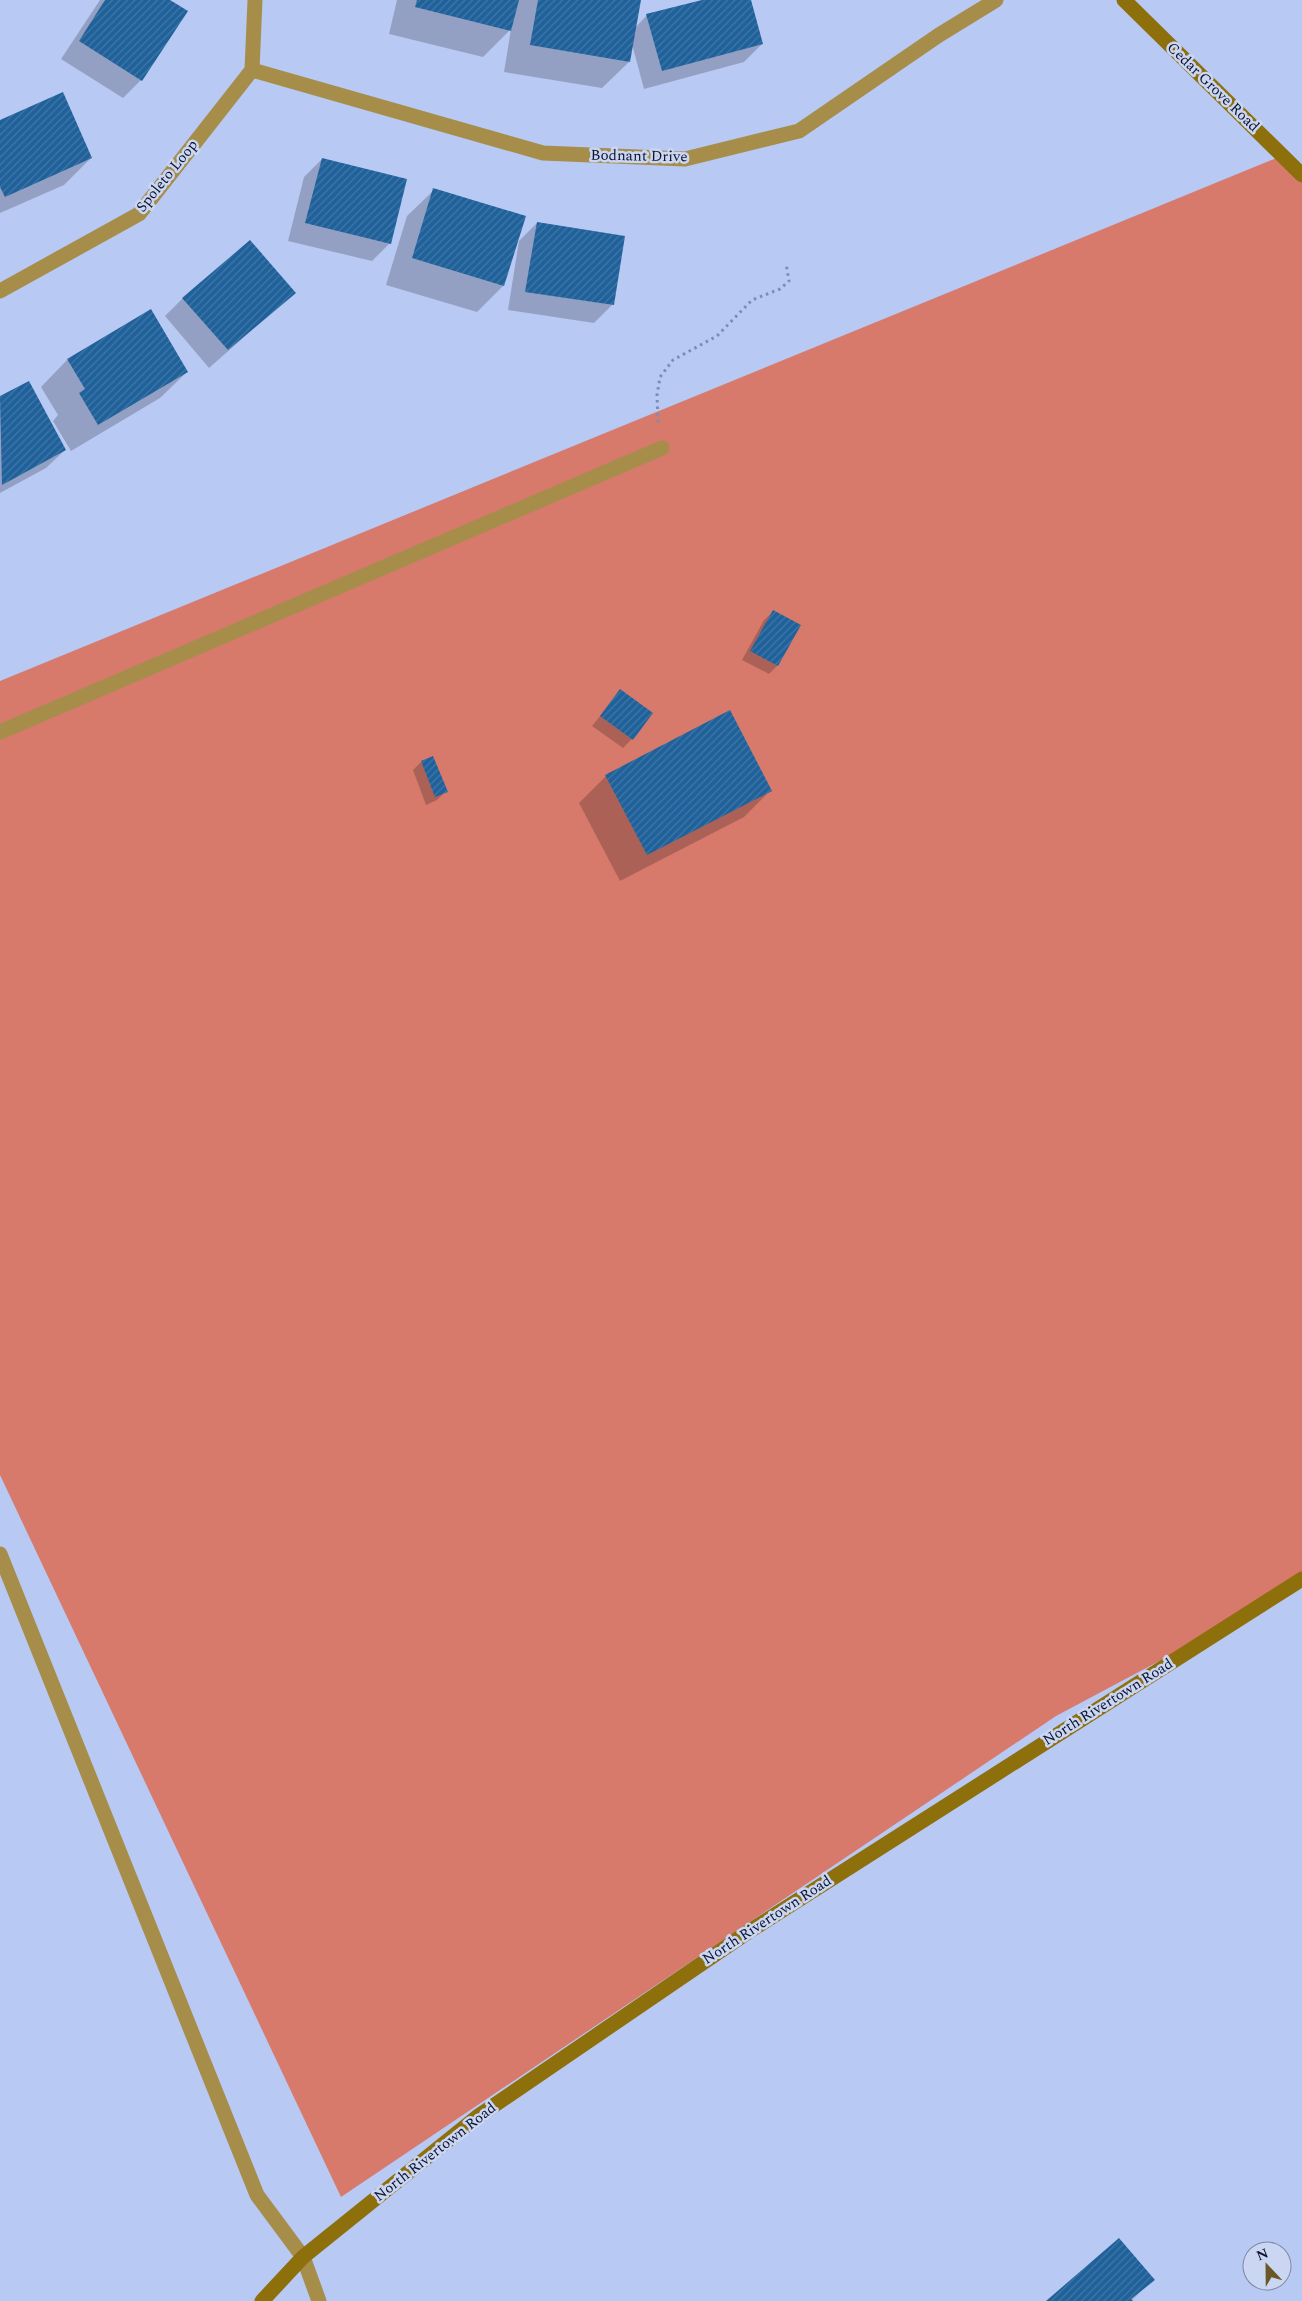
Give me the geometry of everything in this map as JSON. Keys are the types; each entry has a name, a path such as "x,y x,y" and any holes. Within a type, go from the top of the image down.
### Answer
{"street":[{"path":"252,70 255,0"},
{"name":"Bodnant Drive","path":"252,70 543,153 685,159 799,131 939,35 996,0"},
{"name":"Cedar Grove Road","path":"1124,0 1302,175"},
{"name":"Spoleto Loop","path":"0,291 139,214 252,70"},
{"path":"0,732 662,448"},
{"path":"0,1554 257,2195 303,2257 319,2301"},
{"name":"North Rivertown Road","path":"262,2301 303,2257 477,2117 748,1932 1302,1579"}],"path":[{"path":"662,448 658,429 657,395 660,377 673,360 717,336 752,300 780,289 789,281 786,263"}],"shaded area":[{"path":"1279,157 1302,172 1302,1585 1056,1716 341,2197 0,1475 0,681"}],"building":[{"path":"105,0 170,0 188,11 142,81 79,41"},
{"path":"417,0 519,0 511,31 415,7"},
{"path":"538,0 641,0 630,62 530,45"},
{"path":"702,0 751,0 763,44 662,71 646,14"},
{"path":"63,92 92,158 5,197 0,187 0,120"},
{"path":"322,158 407,179 391,244 305,223"},
{"path":"433,188 526,216 504,286 412,258"},
{"path":"537,222 625,236 614,305 525,292"},
{"path":"250,240 296,293 228,350 182,298"},
{"path":"151,309 188,372 98,425 79,393 85,389 67,359"},
{"path":"29,381 66,450 2,485 0,396"},
{"path":"773,610 801,625 778,666 750,651"},
{"path":"620,689 653,713 633,740 600,716"},
{"path":"730,710 772,791 647,855 605,775"},
{"path":"433,756 448,792 435,797 421,761"},
{"path":"1119,2238 1155,2280 1131,2299 1133,2301 1046,2301"}]}
